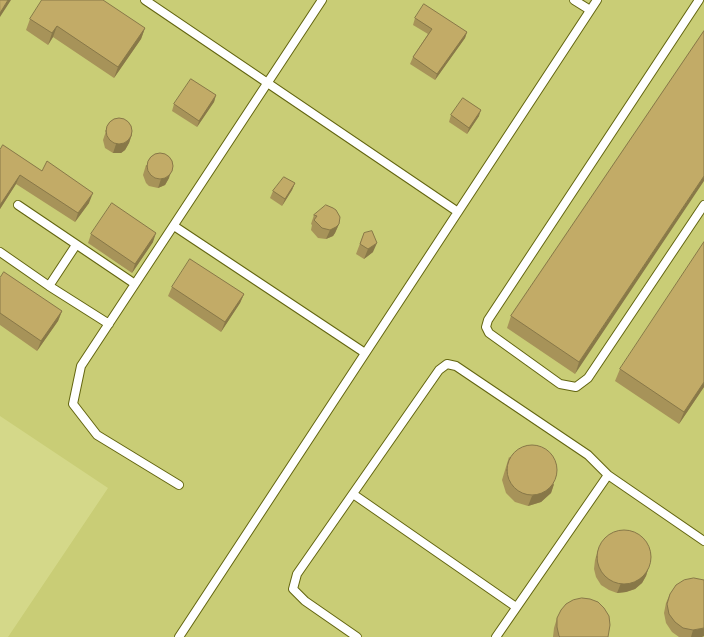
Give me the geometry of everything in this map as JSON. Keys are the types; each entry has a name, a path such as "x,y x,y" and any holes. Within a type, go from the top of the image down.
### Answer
{"lane":[{"path":"145,0 458,212"},
{"path":"179,485 97,435 73,404 81,366 322,0"},
{"path":"574,0 590,10"},
{"path":"179,637 597,0"},
{"path":"699,0 488,320 486,327 489,333 560,384 576,387 588,378 704,205"},
{"path":"18,205 135,284"},
{"path":"174,226 365,353"},
{"path":"49,286 76,245"},
{"path":"0,252 109,324"},
{"path":"357,637 304,601 294,589 297,574 439,370 447,364 456,366 588,455 608,475 704,541"},
{"path":"496,637 608,475"},
{"path":"353,494 516,607"}],"shaded area":[{"path":"0,0 704,0 704,637 8,637 108,488 0,416"}],"building":[{"path":"0,0 8,0 0,13"},
{"path":"42,0 103,0 145,28 118,67 57,26 52,33 30,19"},
{"path":"424,4 467,32 437,74 413,57 432,29 415,18"},
{"path":"704,31 704,176 579,362 511,316"},
{"path":"191,79 216,95 199,121 174,104"},
{"path":"463,98 481,110 469,128 451,115"},
{"path":"119,118 128,122 132,131 128,140 119,144 110,140 106,131 110,122"},
{"path":"3,145 42,171 47,161 93,193 78,213 20,175 0,205 0,150"},
{"path":"160,153 169,157 173,166 169,175 160,179 151,175 147,166 151,157"},
{"path":"284,177 295,183 285,199 273,191"},
{"path":"112,203 156,233 135,264 91,234"},
{"path":"326,205 336,210 340,217 339,224 330,230 322,228 314,220 317,216 314,215"},
{"path":"372,231 377,243 368,249 360,244 364,233"},
{"path":"704,242 704,382 684,412 620,369"},
{"path":"190,259 244,294 225,322 172,287"},
{"path":"4,272 62,311 41,341 0,313 0,278"},
{"path":"527,445 537,445 550,452 557,465 557,475 550,488 537,495 527,495 518,491 511,484 507,475 507,465 511,456 518,449"},
{"path":"624,530 634,532 643,538 649,547 651,557 649,567 643,576 634,582 624,584 614,582 605,576 599,567 597,557 599,547 605,538 614,532"},
{"path":"694,578 704,580 704,628 693,630 683,628 675,622 669,614 667,604 670,594 676,585 684,580"},
{"path":"582,598 598,602 604,608 609,616 608,637 559,636 557,618 561,610 573,600"}]}
